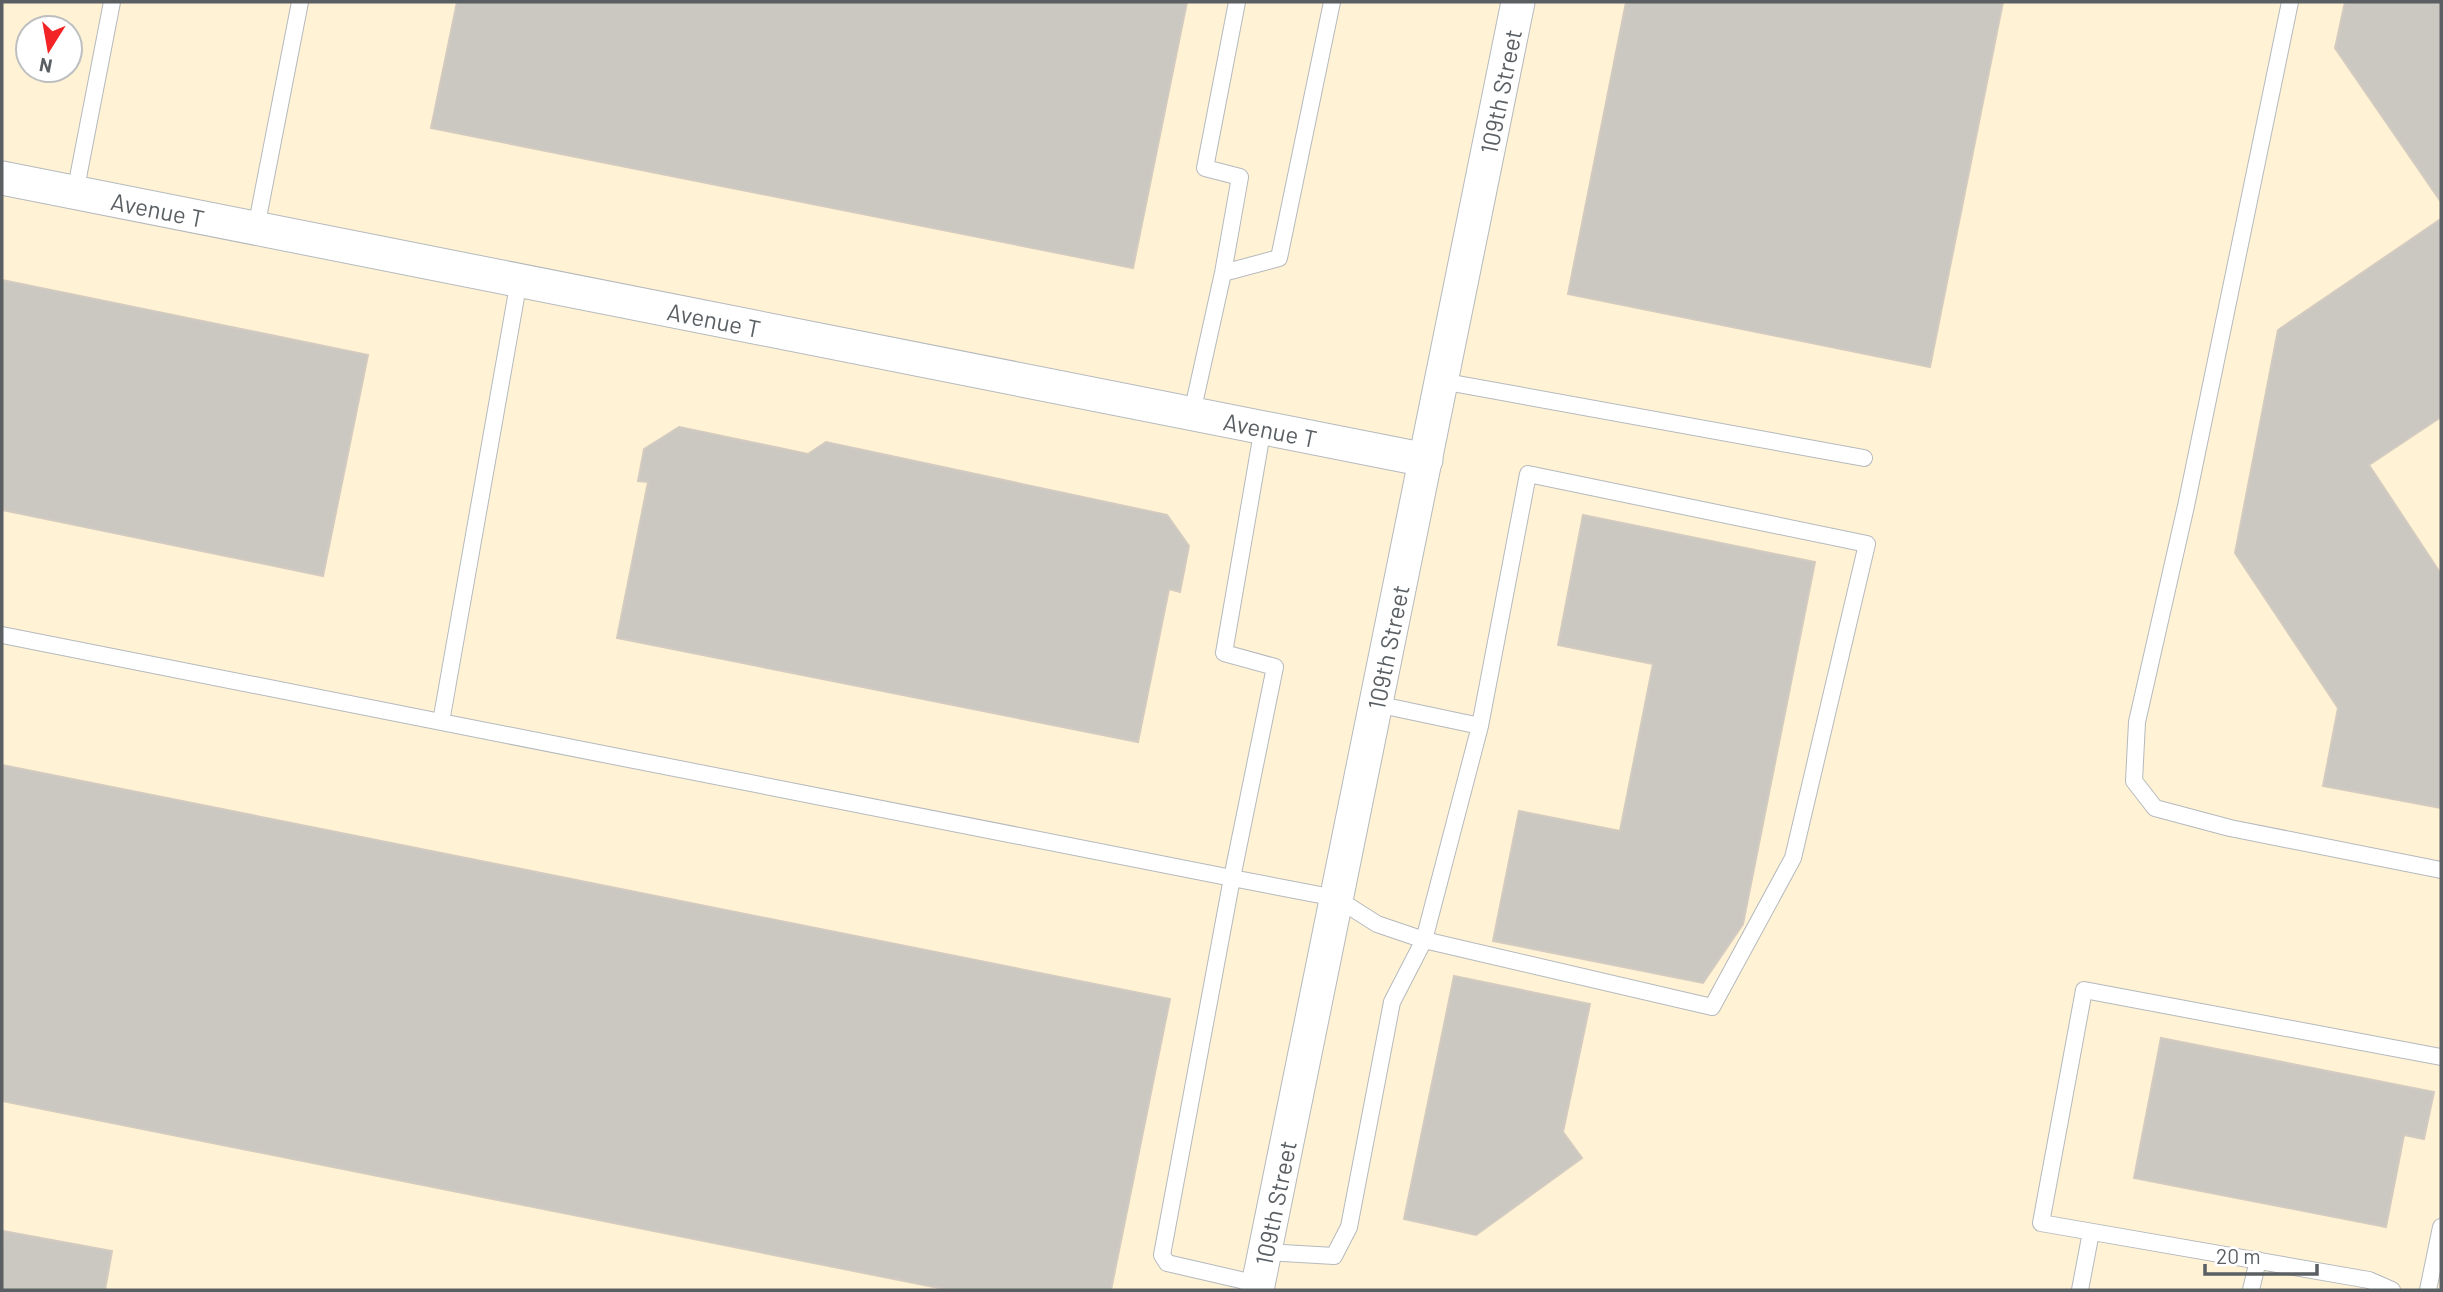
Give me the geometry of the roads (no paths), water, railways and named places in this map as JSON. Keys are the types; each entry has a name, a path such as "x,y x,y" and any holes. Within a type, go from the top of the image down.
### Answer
{"street":[{"name":"109th Street","path":"1257,1287 1518,2"},
{"name":"Avenue T","path":"2,178 1426,460"}],"lane":[{"path":"75,193 112,2"},
{"path":"256,229 300,2"},
{"path":"1192,413 1223,273 1240,177 1205,168 1237,2"},
{"path":"1223,273 1279,258 1332,2"},
{"path":"2290,2 2186,506 2137,722 2134,781 2155,808 2230,828 2441,870"},
{"path":"441,722 519,280"},
{"path":"1441,381 1864,458"},
{"path":"1257,1287 1167,1263 1162,1255 1232,878 1275,667 1224,653 1263,427"},
{"path":"2,635 1336,898 1377,924 1424,940 1712,1007 1793,858 1867,544 1528,474 1480,726 1424,940 1392,1002 1349,1227 1334,1255 1264,1252"},
{"path":"1376,704 1480,726"},
{"path":"2392,1290 2369,1280 2333,1273 2041,1223 2084,990 2441,1057"},
{"path":"2427,1290 2441,1227"},
{"path":"2080,1290 2091,1232"},
{"path":"2250,1290 2258,1261"},
{"path":"2329,1290 2333,1273"}]}
